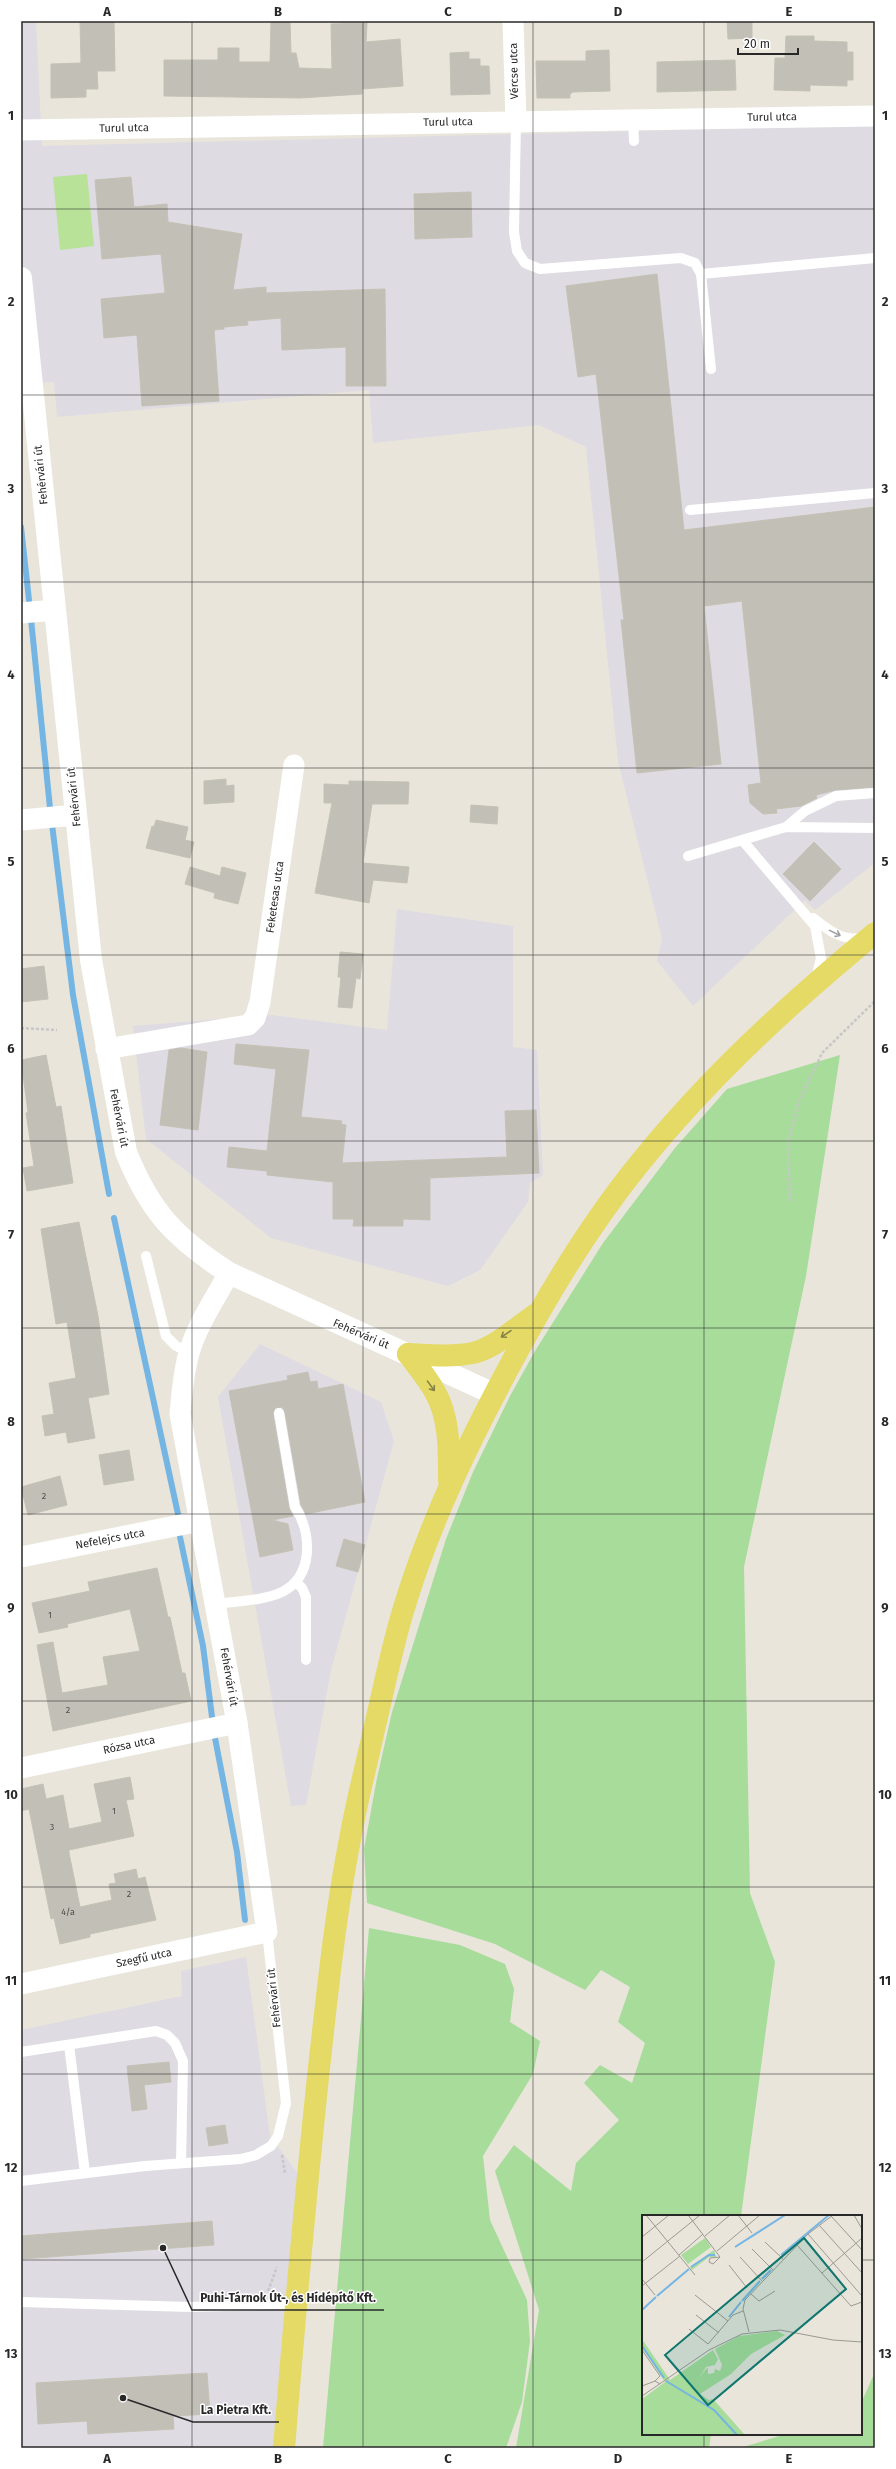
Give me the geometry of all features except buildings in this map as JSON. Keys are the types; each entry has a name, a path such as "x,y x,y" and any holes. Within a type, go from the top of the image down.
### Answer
{"main road":[{"name":"Fehérvári út","path":"21,278 27,399 54,610 91,960 106,1049 126,1152 136,1177 154,1208 167,1225 203,1257 229,1273 494,1394"},
{"path":"284,2448 296,2304 329,1977 351,1834 403,1612 422,1554 448,1487 494,1394 539,1313 584,1239 641,1161 679,1116 740,1053 815,983 875,932"},
{"path":"408,1354 446,1356 474,1353 489,1346 539,1313"},
{"path":"408,1354 436,1392 444,1414 450,1449 448,1487"}],"street":[{"name":"Vércse utca","path":"513,21 516,121"},
{"name":"Turul utca","path":"21,130 875,116"},
{"path":"21,613 54,610"},
{"name":"Feketesas utca","path":"106,1049 248,1025 255,1018 260,1002 294,765"},
{"path":"21,820 76,815"},
{"name":"Fehérvári út","path":"229,1273 205,1316 190,1352 183,1378 180,1414 237,1723 267,1932"},
{"name":"Nefelejcs utca","path":"21,1557 200,1521"},
{"name":"Rózsa utca","path":"21,1768 237,1723"},
{"name":"Szegfű utca","path":"21,1984 267,1932"}],"lane":[{"path":"633,119 634,141"},
{"path":"516,121 514,232 517,251 525,263 540,269 681,258 694,264 701,274 710,369"},
{"path":"701,274 875,258"},
{"path":"690,510 875,493"},
{"path":"786,827 805,811 836,796 875,793"},
{"path":"688,856 743,841 786,827 875,828"},
{"path":"743,841 815,926 818,933 821,958 815,983"},
{"path":"803,911 831,932 850,940 862,938 875,932"},
{"path":"146,1256 166,1336 176,1346 190,1352"},
{"path":"216,1604 282,1592 296,1582 306,1566 308,1548 302,1517 295,1507 279,1413"},
{"path":"296,1582 302,1588 306,1597 306,1660"},
{"name":"Fehérvári út","path":"267,1932 286,2103 278,2136"},
{"path":"21,2052 156,2031 167,2036 175,2044 183,2061 181,2163"},
{"path":"69,2045 85,2173"},
{"path":"21,2181 181,2163 241,2159 256,2155 271,2146 278,2136"},
{"path":"21,2302 190,2307 296,2304"}],"path":[{"path":"790,1201 788,1143 799,1101 822,1053 875,1001"},
{"path":"21,1028 57,1030"},
{"path":"278,2136 285,2178"},
{"path":"262,2305 280,2260"}],"shaded area":[{"path":"21,21 36,21 42,146 875,125 875,863 815,910 805,900 693,1006 657,961 662,939 618,761 586,447 539,425 373,443 369,390 57,417 54,382 21,384"},
{"path":"397,909 513,926 513,1047 537,1050 543,1175 530,1183 528,1202 480,1270 448,1286 271,1238 146,1139 133,1026 272,1015 387,1030"},
{"path":"260,1344 381,1402 394,1441 331,1670 306,1805 291,1806 218,1397"},
{"path":"246,1957 270,2136 311,2191 288,2448 21,2448 21,2030 182,1996 181,1971"}],"green space":[{"path":"87,174 94,246 60,250 53,177"},
{"path":"840,1055 806,1276 744,1567 750,1893 775,1962 741,2215 642,2215 642,2435 711,2435 709,2448 516,2448 539,2310 495,2171 514,2145 571,2191 576,2163 619,2120 584,2083 600,2065 632,2083 645,2043 618,2022 630,1987 601,1970 585,1990 495,1944 367,1903 364,1849 377,1778 392,1712 446,1539 473,1472 510,1396 535,1351 603,1243 675,1148 727,1089"},
{"path":"369,1928 460,1945 505,1964 514,1989 510,2022 540,2041 533,2074 483,2156 490,2220 527,2300 530,2341 522,2402 506,2448 323,2448"},
{"path":"875,2372 875,2448 740,2448 783,2435 862,2435 862,2401"}],"waterway":[{"path":"21,527 29,600"},
{"path":"31,619 50,808"},
{"path":"52,824 73,995 109,1194"},
{"path":"114,1218 178,1514"},
{"path":"180,1537 203,1646 212,1717"},
{"path":"215,1738 237,1852 245,1920"}],"place":[{"name":"Puhi-Tárnok Út-, és Hídépítő Kft.","path":"163,2248"},
{"name":"La Pietra Kft.","path":"123,2398"}]}
